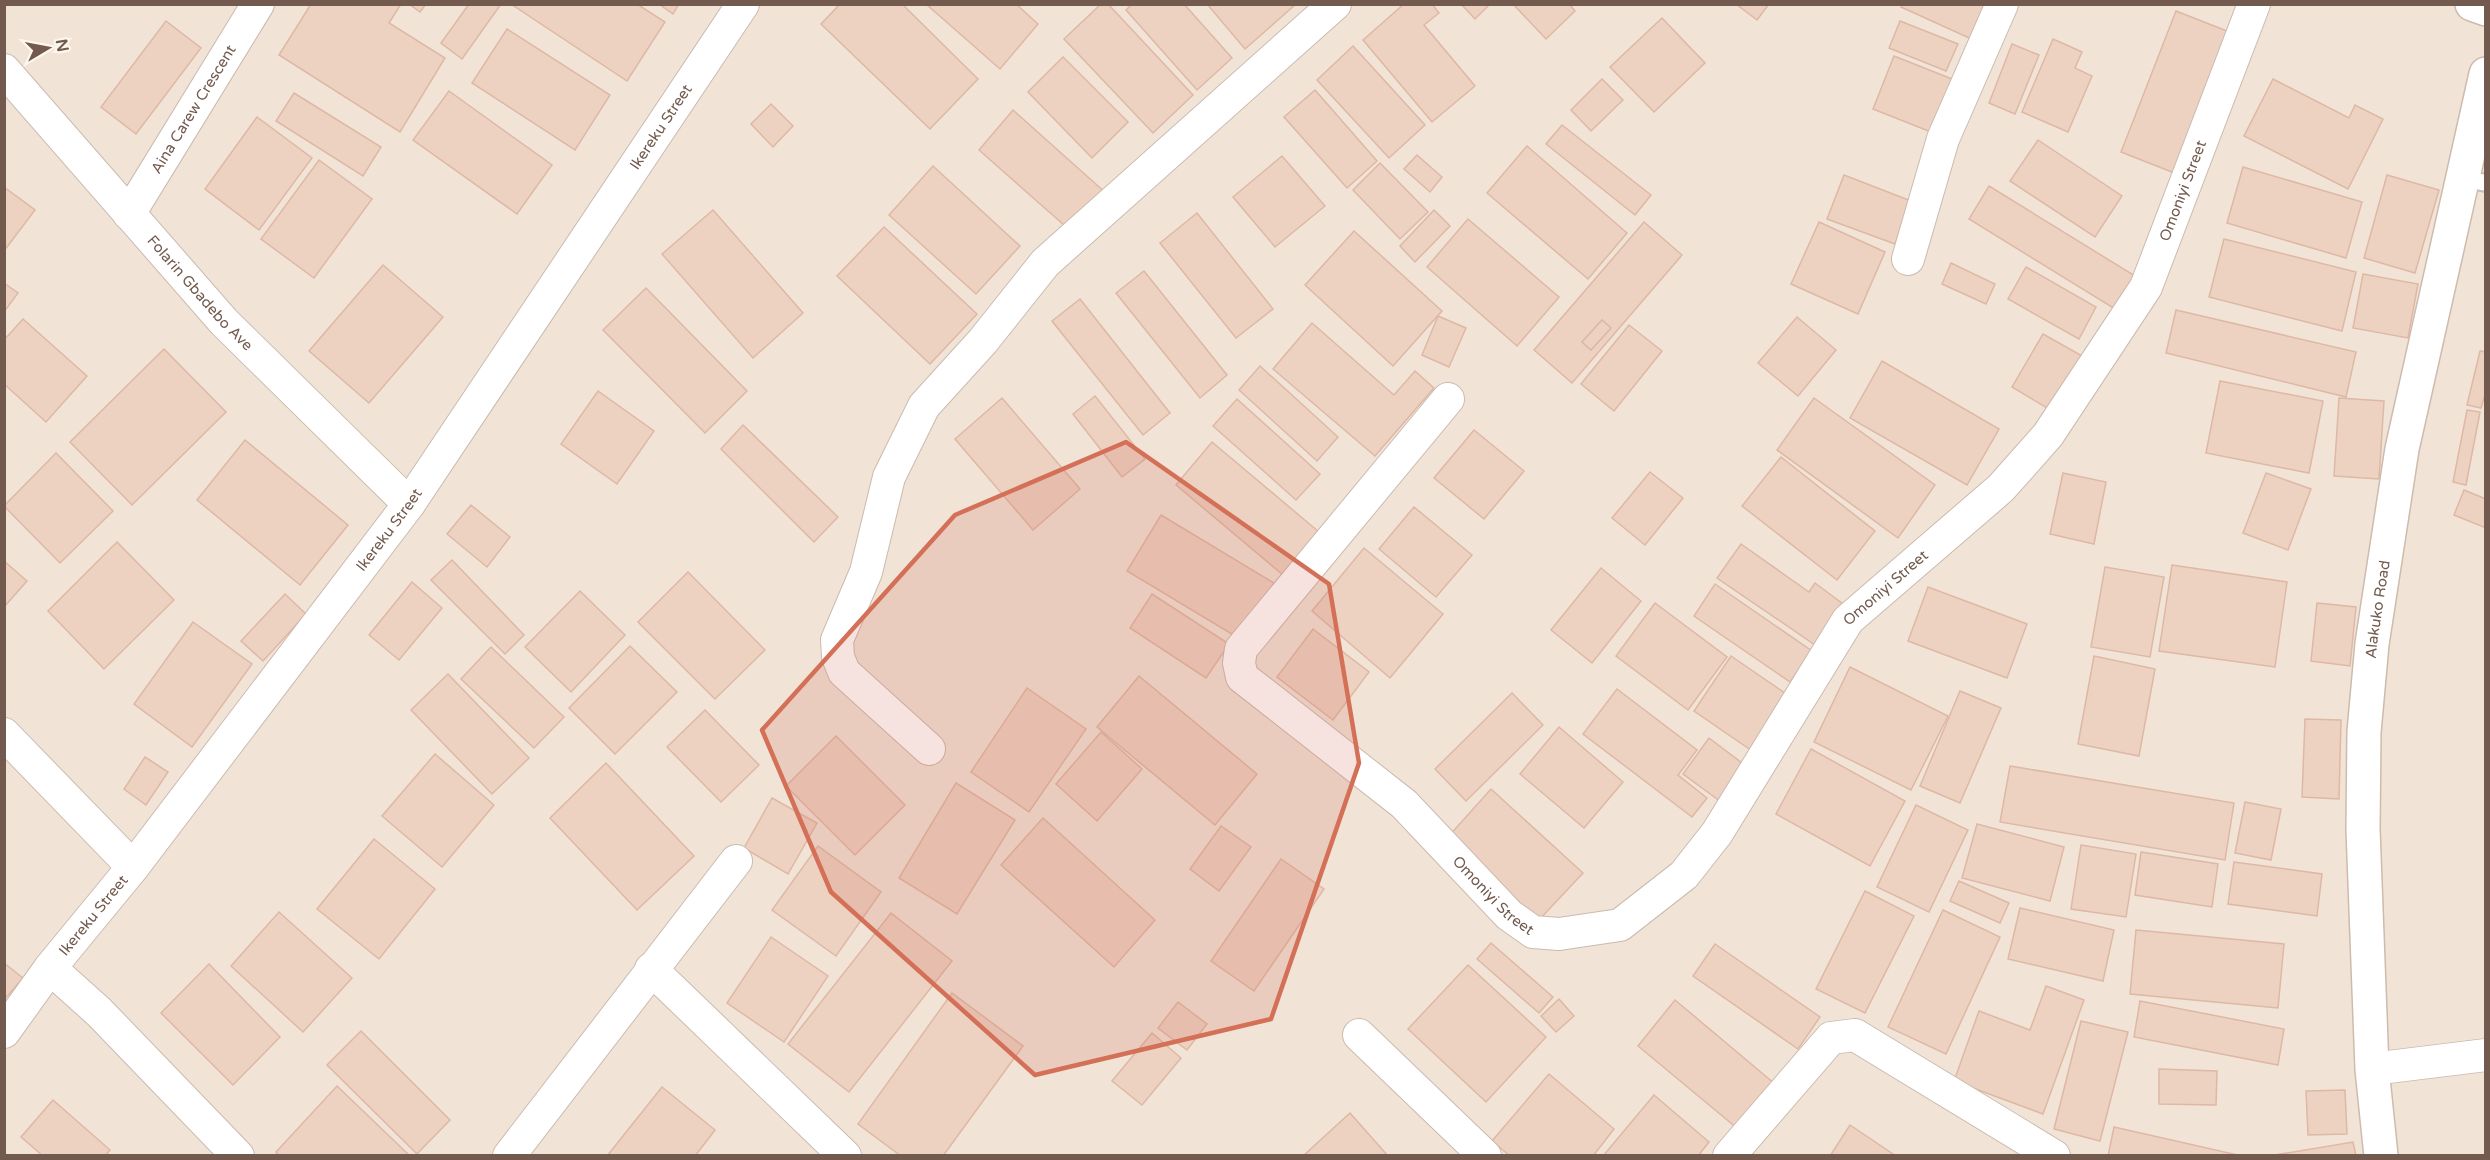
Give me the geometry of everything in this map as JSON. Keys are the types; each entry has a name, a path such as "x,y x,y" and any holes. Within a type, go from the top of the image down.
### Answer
{"main road":[{"path":"2472,4 2486,9"},
{"name":"Alakuko Road","path":"2381,1155 2372,1069 2363,829 2364,732 2372,644 2402,449 2473,181 2486,75"}],"street":[{"name":"Aina Carew Crescent","path":"129,214 258,4"},
{"name":"Ikereku Street","path":"4,1032 50,968 133,867 409,504 743,4"},
{"path":"929,749 844,672 838,657 837,640 866,572 889,477 924,406 983,341 1045,263 1335,4"},
{"path":"1908,259 1943,139 2002,4"},
{"name":"Omoniyi Street","path":"1448,399 1241,649 1239,663 1242,677 1404,804 1509,915 1533,932 1559,934 1620,925 1684,875 1717,833 1848,620 2001,488 2048,435 2146,287 2254,4"},
{"name":"Folarin Gbadebo Ave","path":"4,70 224,322 409,504"},
{"path":"4,734 133,867"},
{"path":"509,1155 736,861"},
{"path":"50,968 99,1012 238,1155"},
{"path":"651,969 845,1155"},
{"path":"1359,1035 1485,1155"},
{"path":"1729,1155 1807,1062 1831,1038 1840,1035 1855,1035 2054,1155"},
{"path":"2372,1069 2486,1055"}],"highlighted area":[{"path":"1126,442 1329,584 1359,763 1271,1019 1035,1075 831,892 762,730 955,515"}],"shaded area":[{"path":"5,5 2485,5 2485,1155 5,1155"}],"building":[{"path":"311,4 401,4 389,23 445,58 400,132 279,55"},
{"path":"409,4 426,4 420,12"},
{"path":"469,4 501,4 462,59 441,43"},
{"path":"511,4 637,4 665,22 627,81"},
{"path":"659,4 679,4 673,14"},
{"path":"840,4 902,4 978,79 930,129 821,24"},
{"path":"926,4 1016,4 1038,24 1000,69"},
{"path":"1101,4 1108,4 1193,95 1153,133 1064,39"},
{"path":"1132,4 1184,4 1232,58 1197,90 1126,10"},
{"path":"1207,4 1296,4 1245,49"},
{"path":"1404,4 1432,4 1439,13 1424,25 1475,86 1432,122 1363,40"},
{"path":"1461,4 1490,4 1475,19"},
{"path":"1513,4 1569,4 1575,11 1546,39"},
{"path":"1736,4 1769,4 1757,20"},
{"path":"1902,4 1994,4 1978,42 1901,7"},
{"path":"2176,11 2237,35 2182,176 2121,152"},
{"path":"1662,18 1705,63 1654,112 1610,67"},
{"path":"166,21 201,48 136,134 101,107"},
{"path":"1900,21 1958,44 1946,71 1889,48"},
{"path":"507,29 610,95 575,150 472,83"},
{"path":"2053,39 2082,52 2075,68 2092,76 2068,132 2022,112"},
{"path":"2012,44 2039,55 2015,114 1989,103"},
{"path":"1353,46 1425,125 1389,158 1317,80"},
{"path":"1894,56 1952,79 1931,132 1873,109"},
{"path":"1063,57 1128,122 1092,158 1028,92"},
{"path":"1602,79 1623,100 1591,131 1571,110"},
{"path":"2273,79 2349,118 2355,105 2383,119 2348,189 2244,136"},
{"path":"1315,90 1377,161 1347,188 1284,117"},
{"path":"449,91 552,165 517,214 413,140"},
{"path":"294,93 381,147 363,176 276,121"},
{"path":"771,104 793,126 773,147 751,124"},
{"path":"1013,110 1107,194 1073,233 979,150"},
{"path":"257,117 312,158 259,230 205,189"},
{"path":"1562,125 1651,195 1635,215 1546,144"},
{"path":"2038,140 2122,196 2095,237 2010,181"},
{"path":"1527,146 1627,233 1588,279 1487,193"},
{"path":"1417,155 1442,177 1430,192 1404,169"},
{"path":"1282,156 1325,206 1275,247 1233,197"},
{"path":"319,160 372,199 314,278 261,239"},
{"path":"1380,163 1428,212 1400,239 1353,190"},
{"path":"933,166 1020,246 976,294 889,215"},
{"path":"2243,167 2362,202 2346,258 2227,223"},
{"path":"1844,175 1911,201 1895,244 1827,219"},
{"path":"2387,175 2439,190 2415,273 2364,258"},
{"path":"1989,186 2135,276 2115,309 1969,219"},
{"path":"4,187 35,210 4,251"},
{"path":"713,210 803,313 753,358 662,254"},
{"path":"1434,210 1450,226 1415,262 1400,246"},
{"path":"1197,213 1273,309 1236,338 1160,243"},
{"path":"1468,219 1559,297 1517,346 1427,267"},
{"path":"1644,222 1682,255 1572,383 1534,350","holes":["1602,320 1611,328 1591,350 1582,342"]},
{"path":"1819,222 1885,252 1858,314 1791,284"},
{"path":"884,227 977,314 930,364 837,276"},
{"path":"1354,231 1442,311 1393,366 1305,285"},
{"path":"2224,239 2356,272 2342,331 2209,297"},
{"path":"1951,263 1995,284 1986,304 1942,284"},
{"path":"383,265 443,317 369,403 309,351"},
{"path":"2026,267 2096,307 2079,339 2008,299"},
{"path":"1144,271 1227,375 1200,398 1116,293"},
{"path":"2363,274 2418,284 2408,338 2353,328"},
{"path":"4,283 18,293 4,312"},
{"path":"646,288 747,391 705,433 603,330"},
{"path":"1080,299 1170,413 1143,435 1052,321"},
{"path":"2176,310 2356,352 2346,397 2166,353"},
{"path":"1438,316 1466,328 1449,367 1422,355"},
{"path":"1797,317 1836,350 1798,396 1758,363"},
{"path":"23,319 87,376 46,422 4,384 4,340"},
{"path":"1602,320 1611,328 1591,350 1582,342"},
{"path":"1312,323 1394,395 1415,371 1434,388 1375,456 1273,369"},
{"path":"1629,325 1662,351 1614,411 1581,384"},
{"path":"2043,334 2084,357 2052,411 2012,387"},
{"path":"164,349 226,412 132,505 70,442"},
{"path":"2480,351 2486,352 2486,391 2481,408 2467,405"},
{"path":"1882,361 1999,429 1967,485 1850,418"},
{"path":"1260,366 1338,437 1317,461 1239,390"},
{"path":"2220,381 2323,401 2309,473 2206,453"},
{"path":"598,391 654,431 617,484 561,444"},
{"path":"1095,396 1145,459 1122,477 1073,414"},
{"path":"1002,398 1080,489 1033,530 955,439"},
{"path":"1814,398 1935,485 1898,538 1777,450"},
{"path":"2339,398 2384,401 2379,479 2334,476"},
{"path":"1237,399 1320,474 1296,500 1213,426"},
{"path":"2467,410 2480,412 2466,485 2453,482"},
{"path":"743,425 838,517 814,542 721,449"},
{"path":"1474,430 1524,471 1484,519 1434,478"},
{"path":"245,440 348,525 300,585 197,500"},
{"path":"1212,442 1319,532 1283,575 1176,485"},
{"path":"56,453 113,511 60,563 4,506"},
{"path":"1781,457 1875,531 1837,580 1742,506"},
{"path":"1650,472 1683,498 1645,545 1612,518"},
{"path":"2063,473 2106,482 2094,544 2050,534"},
{"path":"2266,473 2311,489 2288,550 2243,533"},
{"path":"2464,490 2486,499 2486,528 2454,515"},
{"path":"471,505 510,537 487,567 447,534"},
{"path":"1414,507 1472,555 1436,597 1379,549"},
{"path":"1161,515 1274,583 1240,639 1127,571"},
{"path":"117,542 174,600 104,669 48,611"},
{"path":"1741,544 1809,592 1815,583 1843,604 1815,645 1717,578"},
{"path":"1364,548 1443,614 1390,678 1312,611"},
{"path":"452,560 524,635 505,654 431,580"},
{"path":"4,561 27,581 4,607"},
{"path":"2172,565 2287,582 2275,667 2159,651"},
{"path":"2105,567 2164,577 2150,657 2091,647"},
{"path":"1601,568 1641,601 1592,663 1551,630"},
{"path":"688,572 765,650 715,699 638,622"},
{"path":"412,582 442,608 399,660 369,635"},
{"path":"1715,584 1812,651 1790,682 1694,616"},
{"path":"1928,587 2027,624 2007,678 1908,641"},
{"path":"580,591 625,635 571,692 525,647"},
{"path":"285,594 306,614 263,661 241,641"},
{"path":"1152,594 1229,644 1206,678 1130,628"},
{"path":"1655,603 1727,657 1688,710 1616,656"},
{"path":"2317,603 2356,607 2350,666 2311,661"},
{"path":"193,622 252,664 192,747 134,704"},
{"path":"1313,629 1369,672 1333,720 1277,677"},
{"path":"630,646 677,692 615,754 569,708"},
{"path":"491,647 564,717 534,748 461,679"},
{"path":"1731,656 1795,700 1758,755 1694,711"},
{"path":"2094,656 2155,669 2139,756 2078,744"},
{"path":"1850,667 1948,716 1911,790 1814,742"},
{"path":"448,674 529,758 492,794 411,710"},
{"path":"1139,676 1257,774 1215,825 1097,727"},
{"path":"1027,688 1086,729 1029,812 971,772"},
{"path":"1617,689 1697,750 1678,775 1707,798 1692,817 1583,734"},
{"path":"1960,691 2001,708 1960,803 1920,786"},
{"path":"1512,693 1543,725 1466,801 1435,769"},
{"path":"705,710 759,765 721,802 667,747"},
{"path":"2305,719 2341,720 2339,799 2302,797"},
{"path":"1559,727 1623,782 1584,828 1520,774"},
{"path":"1101,732 1142,769 1097,821 1056,784"},
{"path":"836,736 905,805 855,855 786,786"},
{"path":"1709,738 1750,769 1724,804 1683,774"},
{"path":"1811,749 1905,801 1870,866 1776,814"},
{"path":"435,754 494,805 442,867 382,816"},
{"path":"145,757 168,772 146,805 124,789"},
{"path":"606,763 694,856 637,910 550,818"},
{"path":"2010,766 2234,803 2225,860 2000,822"},
{"path":"956,783 1015,820 957,914 899,878"},
{"path":"1491,789 1583,873 1539,920 1448,837"},
{"path":"772,798 817,823 788,874 744,848"},
{"path":"2245,802 2281,809 2271,860 2235,853"},
{"path":"1916,805 1968,830 1929,912 1877,887"},
{"path":"1043,818 1155,920 1114,967 1001,865"},
{"path":"1977,824 2064,847 2050,901 1962,878"},
{"path":"1221,826 1251,847 1219,891 1190,869"},
{"path":"374,839 435,889 379,959 317,909"},
{"path":"2081,845 2136,854 2126,917 2071,909"},
{"path":"818,846 881,892 836,956 772,910"},
{"path":"2141,852 2218,864 2212,907 2135,895"},
{"path":"1281,859 1324,889 1254,991 1211,961"},
{"path":"2234,862 2322,874 2317,916 2228,904"},
{"path":"1959,881 2009,903 2000,923 1950,901"},
{"path":"1865,891 1914,916 1865,1013 1816,989"},
{"path":"2020,908 2114,930 2103,981 2008,959"},
{"path":"1943,910 2000,937 1946,1054 1888,1027"},
{"path":"279,912 352,978 303,1032 231,966"},
{"path":"891,913 952,961 849,1092 788,1044"},
{"path":"2136,930 2284,944 2278,1008 2130,994"},
{"path":"771,937 828,976 784,1042 727,1003"},
{"path":"1491,943 1553,997 1539,1013 1477,959"},
{"path":"1715,944 1820,1017 1798,1049 1693,976"},
{"path":"4,963 23,978 4,1000"},
{"path":"209,964 280,1037 233,1085 161,1013"},
{"path":"1468,965 1546,1037 1486,1102 1408,1029"},
{"path":"2046,986 2084,1000 2043,1114 1954,1081 1979,1011 2030,1030"},
{"path":"952,993 1023,1046 943,1156 901,1156 858,1124"},
{"path":"1559,999 1574,1016 1556,1032 1541,1016"},
{"path":"1675,1000 1775,1084 1738,1129 1638,1046"},
{"path":"2140,1001 2284,1029 2278,1065 2134,1037"},
{"path":"1178,1002 1207,1024 1187,1050 1158,1028"},
{"path":"2081,1021 2128,1032 2100,1141 2054,1129"},
{"path":"361,1031 450,1120 417,1154 327,1065"},
{"path":"1152,1033 1181,1058 1142,1105 1112,1081"},
{"path":"2159,1069 2217,1071 2216,1105 2159,1104"},
{"path":"1549,1074 1614,1129 1593,1156 1510,1156 1492,1141"},
{"path":"337,1086 410,1156 279,1156 276,1152"},
{"path":"662,1087 715,1130 695,1156 607,1156"},
{"path":"2345,1090 2347,1134 2308,1135 2306,1091"},
{"path":"1654,1095 1709,1142 1698,1156 1603,1156"},
{"path":"53,1100 110,1150 105,1156 43,1156 21,1137"},
{"path":"1350,1113 1388,1156 1303,1156"},
{"path":"1850,1125 1896,1156 1830,1156"},
{"path":"2114,1127 2238,1155 2238,1156 2108,1156"},
{"path":"2353,1142 2356,1156 2269,1156"}]}
